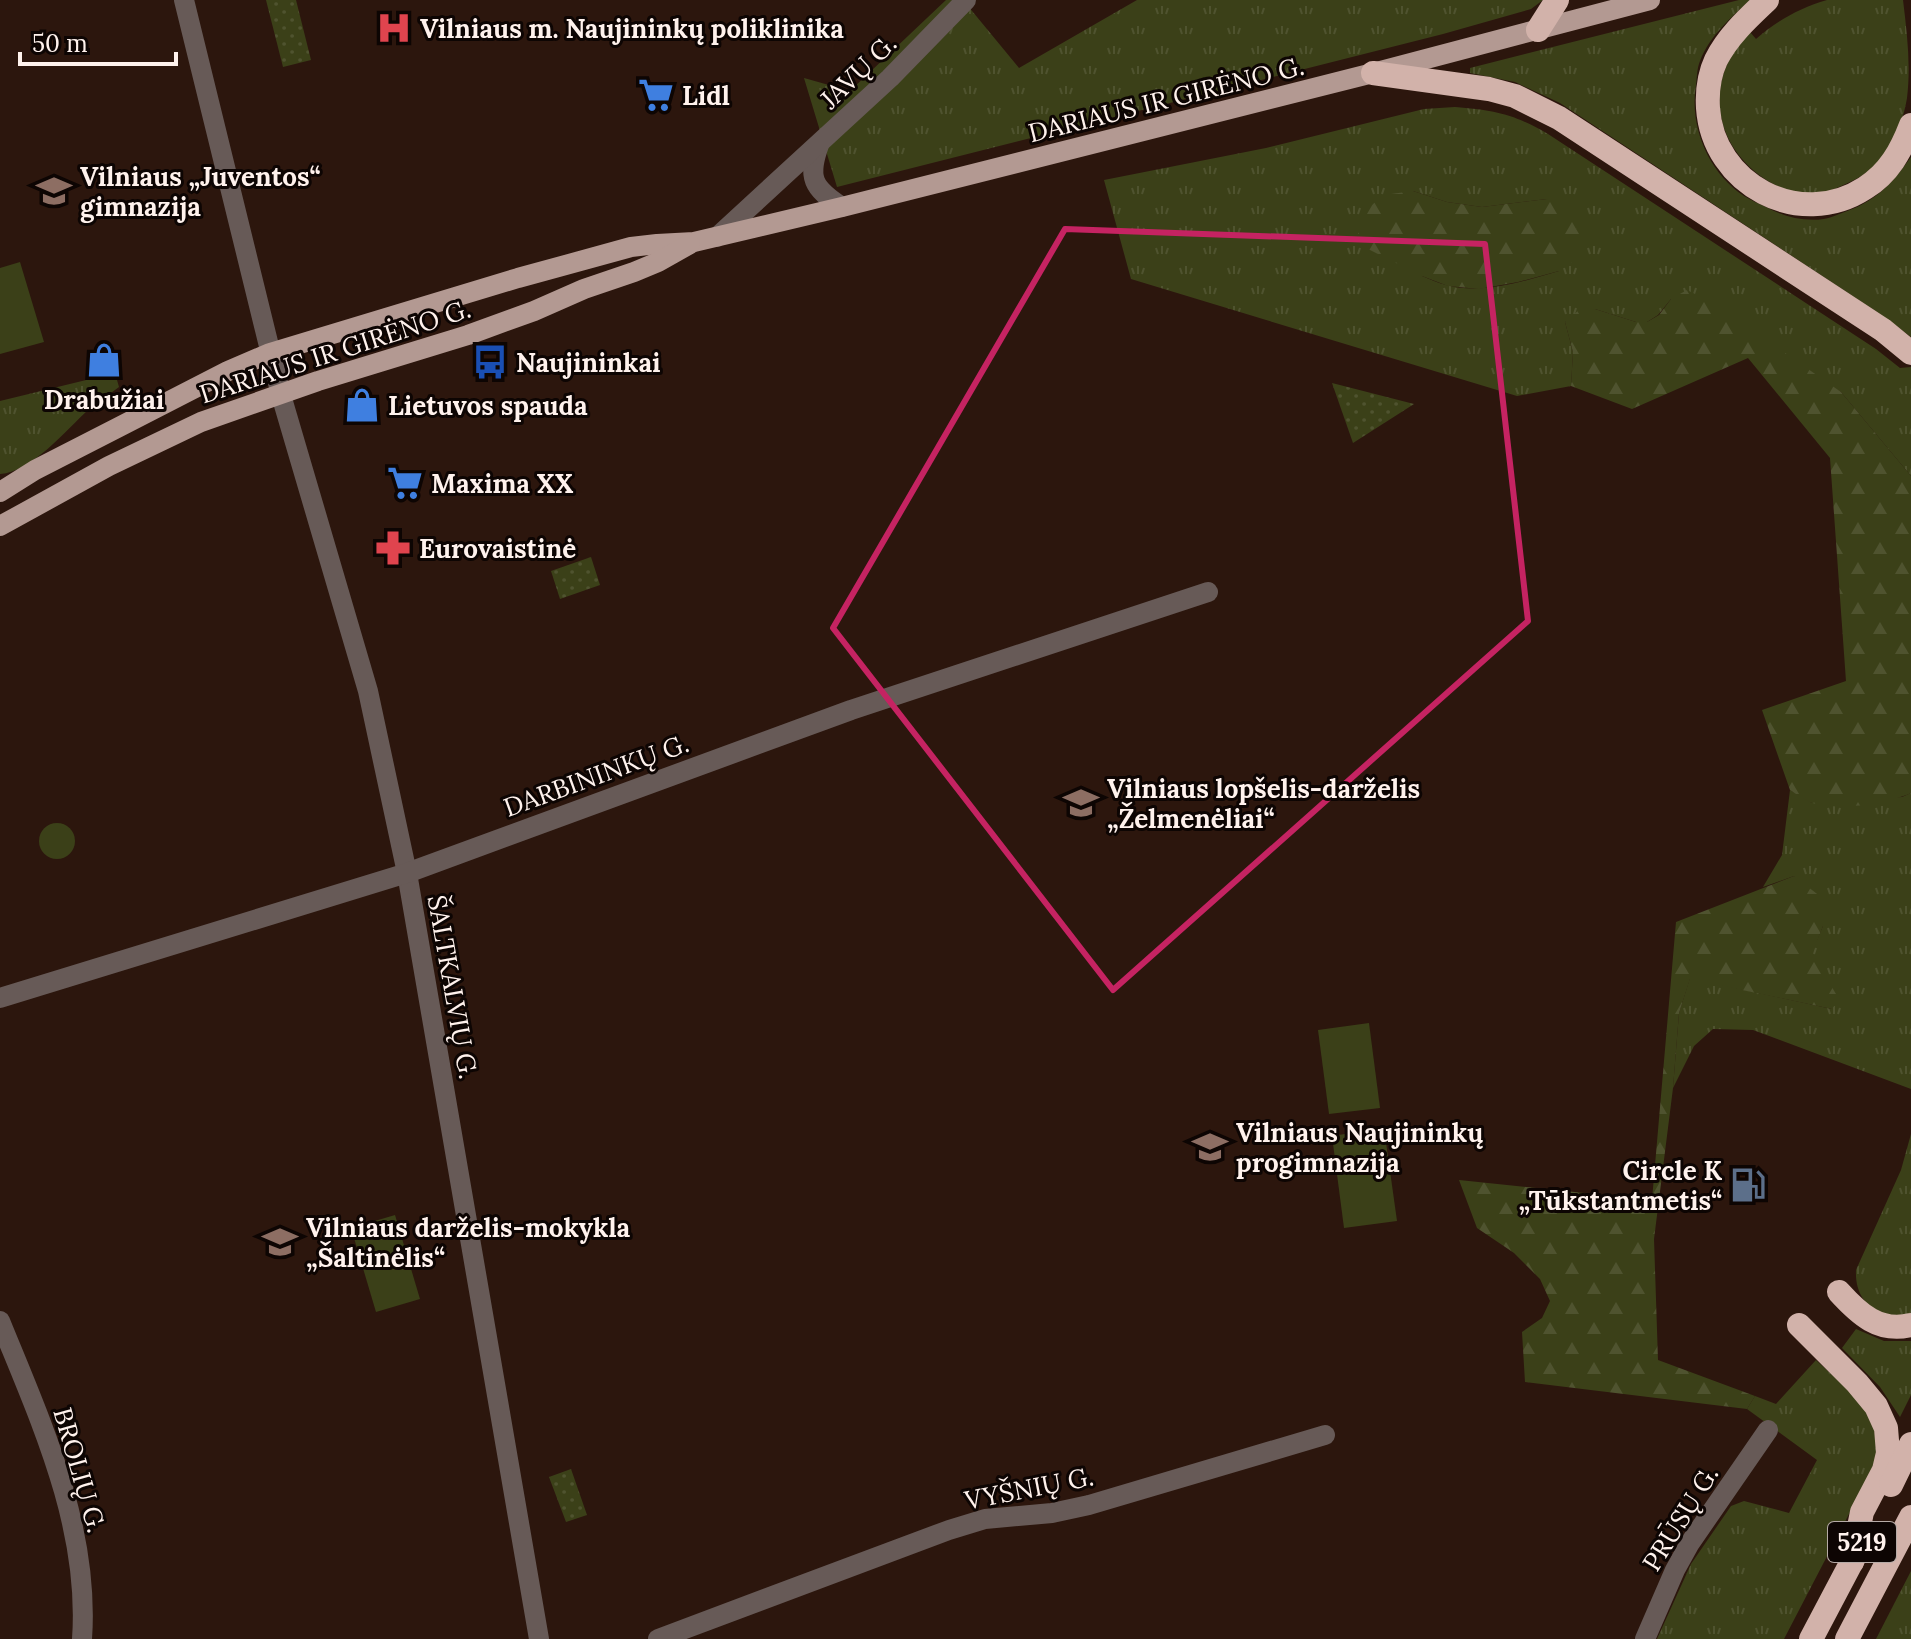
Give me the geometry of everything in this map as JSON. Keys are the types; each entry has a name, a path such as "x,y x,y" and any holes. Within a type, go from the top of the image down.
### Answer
{"highway":[{"path":"1538,30 1557,0"},
{"path":"1767,0 1738,27 1716,60 1710,79 1707,96 1710,128 1717,146 1734,171 1754,188 1779,200 1806,205 1831,202 1863,190 1889,168 1902,149 1911,125"},
{"path":"1373,73 1489,89 1515,96 1559,118 1883,330 1911,353"},
{"path":"1839,1292 1862,1316 1873,1322 1887,1327 1911,1325"},
{"path":"1799,1325 1857,1383 1876,1406 1886,1428 1888,1453 1884,1470 1862,1512 1852,1562"},
{"name":"5219","path":"1811,1639 1911,1444"},
{"name":"5219","path":"1847,1639 1911,1517"}],"main road":[{"name":"DARIAUS IR GIRĖNO G.","path":"0,492 35,470 228,371 270,353 580,260 644,245 694,242 842,207 1650,0"},
{"name":"DARIAUS IR GIRĖNO G.","path":"0,526 109,466 201,422 521,315 658,262 694,242"}],"street":[{"name":"ŠALTKALVIŲ G.","path":"184,0 281,395 368,691 407,873 539,1639"},
{"name":"JAVŲ G.","path":"717,237 890,78 966,0"},
{"name":"JAVŲ G.","path":"819,145 813,162 814,180 817,188 842,207"},
{"name":"DARBININKŲ G.","path":"0,998 407,873 851,710 1208,592"},
{"name":"BROLIŲ G.","path":"0,1321 52,1448 74,1530 84,1605 82,1639"},
{"name":"PRŪSŲ G.","path":"1645,1639 1682,1556 1768,1430"},
{"name":"VYŠNIŲ G.","path":"658,1639 949,1530 985,1519 1052,1513 1089,1505 1325,1435"}],"highlighted area":[{"path":"1065,229 1485,244 1528,621 1113,990 833,628"}],"green space":[{"path":"266,0 296,0 311,60 283,67"},
{"path":"946,0 963,0 1019,68 1137,0 1543,0 1531,9 1443,34 837,187 804,78 850,91"},
{"path":"1739,0 1750,0 1715,35 1704,52 1698,70 1695,116 1711,161 1731,186 1747,197 1787,216 1817,220 1854,209 1873,198 1911,157 1911,337 1560,103 1515,82 1470,73 1470,68"},
{"path":"1827,0 1903,0 1909,61 1907,98 1896,136 1874,167 1832,190 1817,194 1799,193 1765,179 1747,165 1734,148 1720,110 1720,89 1725,69 1735,50 1750,32 1756,39 1790,15"},
{"path":"1455,107 1481,110 1514,117 1536,127 1876,349 1900,368 1911,367 1911,476 1841,392 1671,299 1658,315 1647,322 1636,322 1595,309 1565,322 1573,352 1571,386 1517,396 1131,279 1104,180 1266,148 1424,109","holes":["1413,191 1447,202 1482,207 1547,199 1559,271 1489,288 1460,288 1422,276"]},
{"path":"1413,191 1447,202 1482,207 1547,199 1569,214 1584,242 1575,260 1559,271 1479,289 1448,286 1368,249 1358,234 1362,213 1384,195"},
{"path":"20,262 44,342 0,354 0,268"},
{"path":"1687,290 1715,304 1841,392 1911,476 1911,793 1876,803 1835,806 1812,803 1790,790 1762,710 1846,681 1830,458 1748,358 1632,409 1571,386 1573,352 1565,322 1579,310 1595,309 1636,322 1647,322 1659,315 1671,299"},
{"path":"115,373 119,387 89,409 36,458 24,466 0,474 0,401"},
{"path":"1332,383 1414,404 1353,443"},
{"path":"591,557 600,585 560,599 551,571"},
{"path":"1790,790 1812,803 1902,797 1911,793 1911,1089 1753,1030 1713,1029 1694,1046 1673,1088 1679,1013 1690,978 1832,1009 1811,954 1823,926 1794,876 1763,887 1782,855"},
{"path":"57,823 69,829 75,841 69,853 57,859 45,853 39,841 45,829"},
{"path":"1794,876 1821,897 1823,926 1812,954 1839,999 1832,1009 1690,979 1679,1013 1654,1239 1658,1360 1755,1396 1747,1409 1525,1382 1522,1332 1542,1318 1550,1301 1540,1279 1514,1253 1477,1228 1459,1180 1652,1200 1676,922"},
{"path":"1369,1023 1380,1108 1329,1114 1318,1030"},
{"path":"1384,1128 1397,1221 1344,1228 1332,1136"},
{"path":"1911,1134 1911,1316 1891,1317 1871,1308 1862,1298 1856,1270 1901,1170"},
{"path":"395,1215 420,1299 376,1312 351,1228"},
{"path":"1856,1329 1884,1341 1911,1341 1911,1395 1900,1417 1880,1387 1842,1348"},
{"path":"1816,1360 1868,1414 1877,1436 1876,1462 1784,1639 1657,1639 1691,1564 1731,1506 1744,1501 1789,1513 1817,1460 1747,1409 1755,1396 1776,1404"},
{"path":"571,1469 587,1515 566,1522 549,1477"},
{"path":"1911,1571 1911,1639 1876,1639"}],"place":[{"name":"Vilniaus m. Naujininkų poliklinika","path":"394,28"},
{"name":"Lidl","path":"656,95"},
{"name":"Vilniaus „Juventos“ gimnazija","path":"54,191"},
{"name":"Drabužiai","path":"104,360"},
{"name":"Naujininkai","path":"490,362"},
{"name":"Lietuvos spauda","path":"362,405"},
{"name":"Maxima XX","path":"405,483"},
{"name":"Eurovaistinė","path":"393,548"},
{"name":"Vilniaus lopšelis-darželis „Želmenėliai“","path":"1081,803"},
{"name":"Vilniaus Naujininkų progimnazija","path":"1210,1147"},
{"name":"Circle K „Tūkstantmetis“","path":"1748,1185"},
{"name":"Vilniaus darželis-mokykla „Šaltinėlis“","path":"280,1242"}]}
